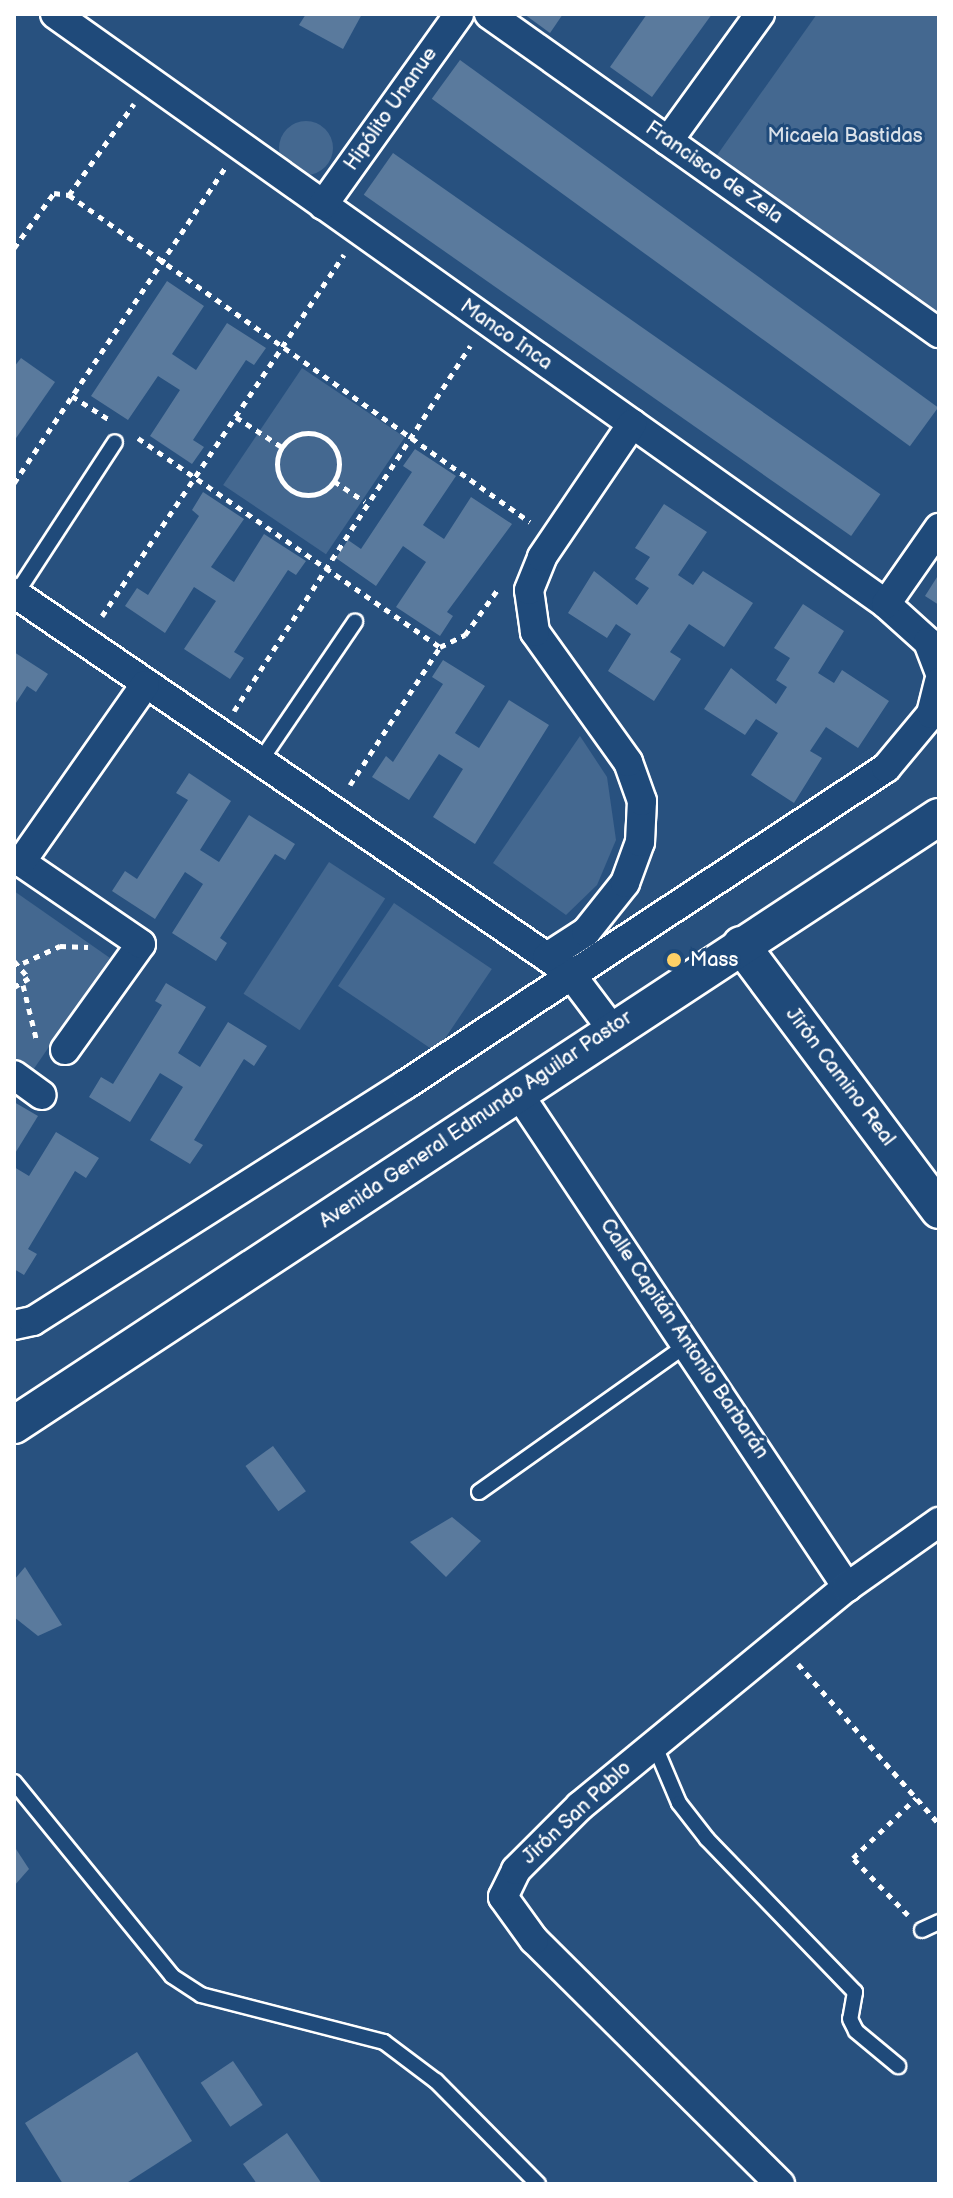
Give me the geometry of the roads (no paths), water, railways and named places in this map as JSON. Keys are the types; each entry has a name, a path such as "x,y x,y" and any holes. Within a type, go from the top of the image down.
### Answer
{"street":[{"name":"Manco Inca","path":"55,14 886,604 928,642 939,671"},
{"name":"Hipólito Unanue","path":"323,205 459,14"},
{"name":"Francisco de Zela","path":"489,14 939,333"},
{"path":"668,141 760,14"},
{"path":"558,964 611,904 634,865 643,824 628,762 528,617 533,574 632,424"},
{"path":"886,604 939,528"},
{"path":"15,594 332,813 558,964 612,1029"},
{"path":"14,1325 33,1321 405,1085 558,964 886,768 931,714 939,682"},
{"path":"65,1050 141,944 21,862 145,685"},
{"name":"Avenida General Edmundo Aguilar Pastor","path":"14,1425 612,1029 939,817"},
{"name":"Jirón Camino Real","path":"741,945 939,1210"},
{"name":"Calle Capitán Antonio Barbarán","path":"518,1093 688,1343 847,1587"},
{"name":"Jirón San Pablo","path":"780,2184 512,1917 503,1897 516,1870 559,1827 654,1744 847,1587 939,1522"}],"lane":[{"path":"15,594 115,442"},
{"path":"259,763 355,622"},
{"path":"479,1492 688,1343"},
{"path":"654,1744 679,1803 707,1839 855,1992 850,2019 856,2031 898,2066"},
{"path":"14,1782 172,1976 201,1995 384,2042 436,2081 538,2184"},
{"path":"922,1930 939,1922"}],"place":[{"name":"Mass","path":"674,960"}],"park label":[{"name":"Micaela Bastidas","path":"845,136"}]}
